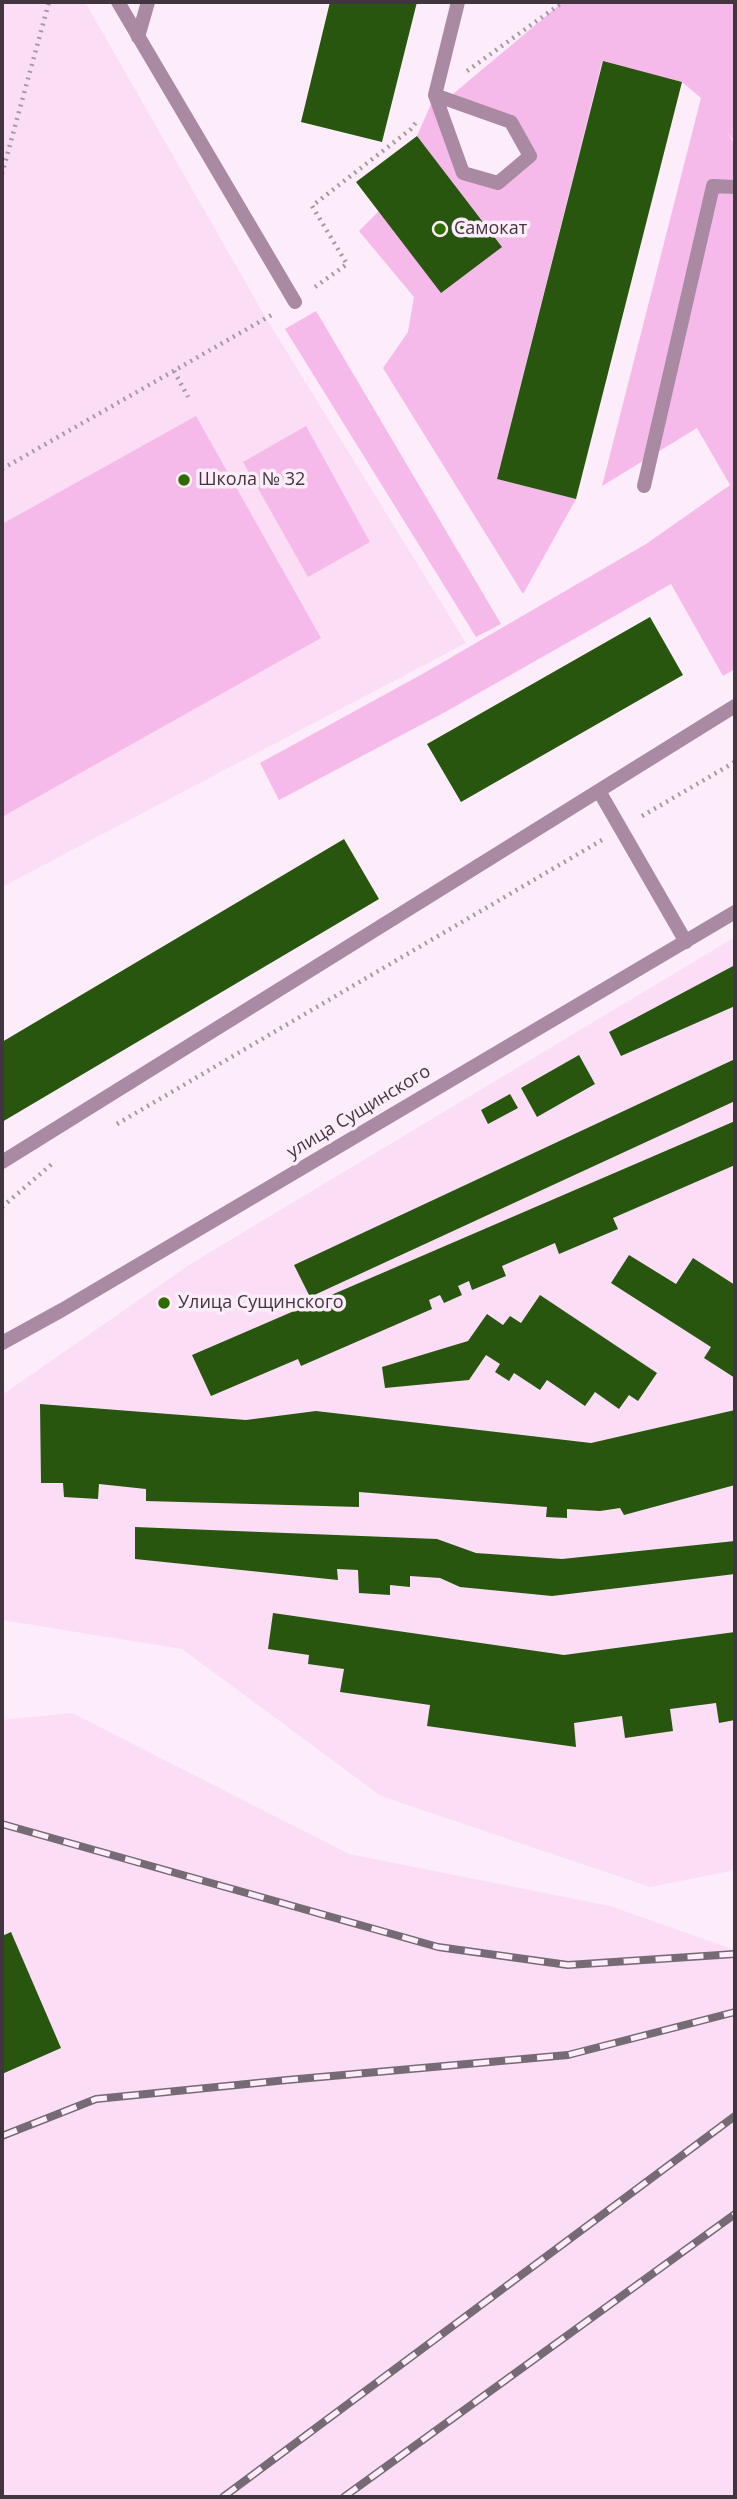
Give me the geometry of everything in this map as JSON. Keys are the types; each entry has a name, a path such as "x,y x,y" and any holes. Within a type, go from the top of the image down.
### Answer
{"street":[{"path":"118,2 295,302"},
{"path":"138,37 149,2"},
{"path":"435,95 511,121 530,156 498,183 463,173 435,95 458,2"},
{"path":"644,486 713,186 735,187"},
{"path":"2,1162 735,706"},
{"path":"599,791 686,942"},
{"name":"улица Сущинского","path":"2,1343 735,912"}],"path":[{"path":"2,174 49,2"},
{"path":"2,146 9,148"},
{"path":"174,371 188,397"},
{"path":"107,1129 735,762"},
{"path":"2,1208 59,1157"}],"shaded area":[{"name":"Школа № 32","path":"2,2 85,2 266,318 466,643 2,887"},
{"path":"563,2 735,2 735,142 726,131 735,144 735,669 723,676 671,584 447,711 279,800 260,763 426,672 646,544 730,485 697,428 602,486 701,98 682,82 602,62 497,479 576,499 523,594 383,368 408,332 414,297 359,231 379,211 501,247 417,136 435,95 463,173 498,183 530,156 511,121 453,94"},
{"path":"316,311 501,624 476,637 285,329"},
{"path":"196,416 321,638 2,817 2,524"},
{"path":"306,426 370,542 308,577 243,462"},
{"path":"735,937 735,1870 650,1887 381,1796 182,1649 2,1620 2,1395 192,1263"},
{"path":"72,1713 349,1854 610,1906 735,1950 735,2497 2,2497 2,1720"}],"building":[{"path":"330,2 417,2 382,142 301,122"},
{"path":"603,61 682,82 576,499 497,479"},
{"name":"Самокат","path":"417,136 502,247 441,293 356,182"},
{"path":"650,617 683,675 461,802 427,744"},
{"path":"344,839 379,899 2,1122 2,1042"},
{"path":"735,965 735,1006 621,1056 609,1032"},
{"path":"579,1055 595,1084 537,1117 521,1088"},
{"path":"735,1059 735,1101 310,1297 294,1265"},
{"path":"510,1094 518,1108 488,1124 481,1110"},
{"path":"735,1121 735,1165 613,1218 618,1229 559,1254 555,1243 502,1266 506,1276 472,1290 469,1281 458,1286 462,1295 444,1303 440,1295 429,1300 432,1309 301,1366 298,1359 211,1396 192,1355"},
{"path":"629,1255 676,1284 693,1258 735,1285 735,1378 704,1358 711,1347 611,1283"},
{"path":"540,1295 657,1373 638,1401 629,1395 619,1409 595,1392 585,1406 547,1380 540,1390 514,1373 509,1381 495,1372 500,1364 486,1355 469,1380 385,1388 382,1367 468,1341 487,1314 503,1325 510,1316 521,1323"},
{"path":"40,1404 246,1420 316,1411 591,1443 735,1410 735,1485 624,1515 620,1508 600,1511 567,1509 567,1518 546,1517 547,1507 359,1492 359,1507 146,1501 146,1489 99,1484 98,1499 64,1497 63,1483 41,1483"},
{"path":"135,1527 437,1539 476,1553 562,1559 735,1541 735,1574 552,1596 460,1587 440,1578 410,1576 410,1587 390,1585 390,1595 359,1593 358,1570 337,1569 338,1580 135,1559"},
{"path":"273,1613 564,1655 735,1632 735,1720 719,1723 716,1703 670,1709 673,1731 625,1738 622,1716 574,1723 576,1747 427,1726 430,1705 340,1692 344,1669 308,1664 309,1655 268,1649"},
{"path":"11,1932 61,2048 2,2074 2,1936"}],"railway":[{"path":"2,1824 438,1947 568,1965 735,1954"},
{"path":"2,2136 96,2099 568,2055 735,2012"},
{"path":"223,2497 735,2116"},
{"path":"344,2497 735,2214"}],"place":[{"name":"Самокат","path":"440,229"},
{"name":"Школа № 32","path":"184,480"},
{"name":"Улица Сущинского","path":"164,1303"}]}
